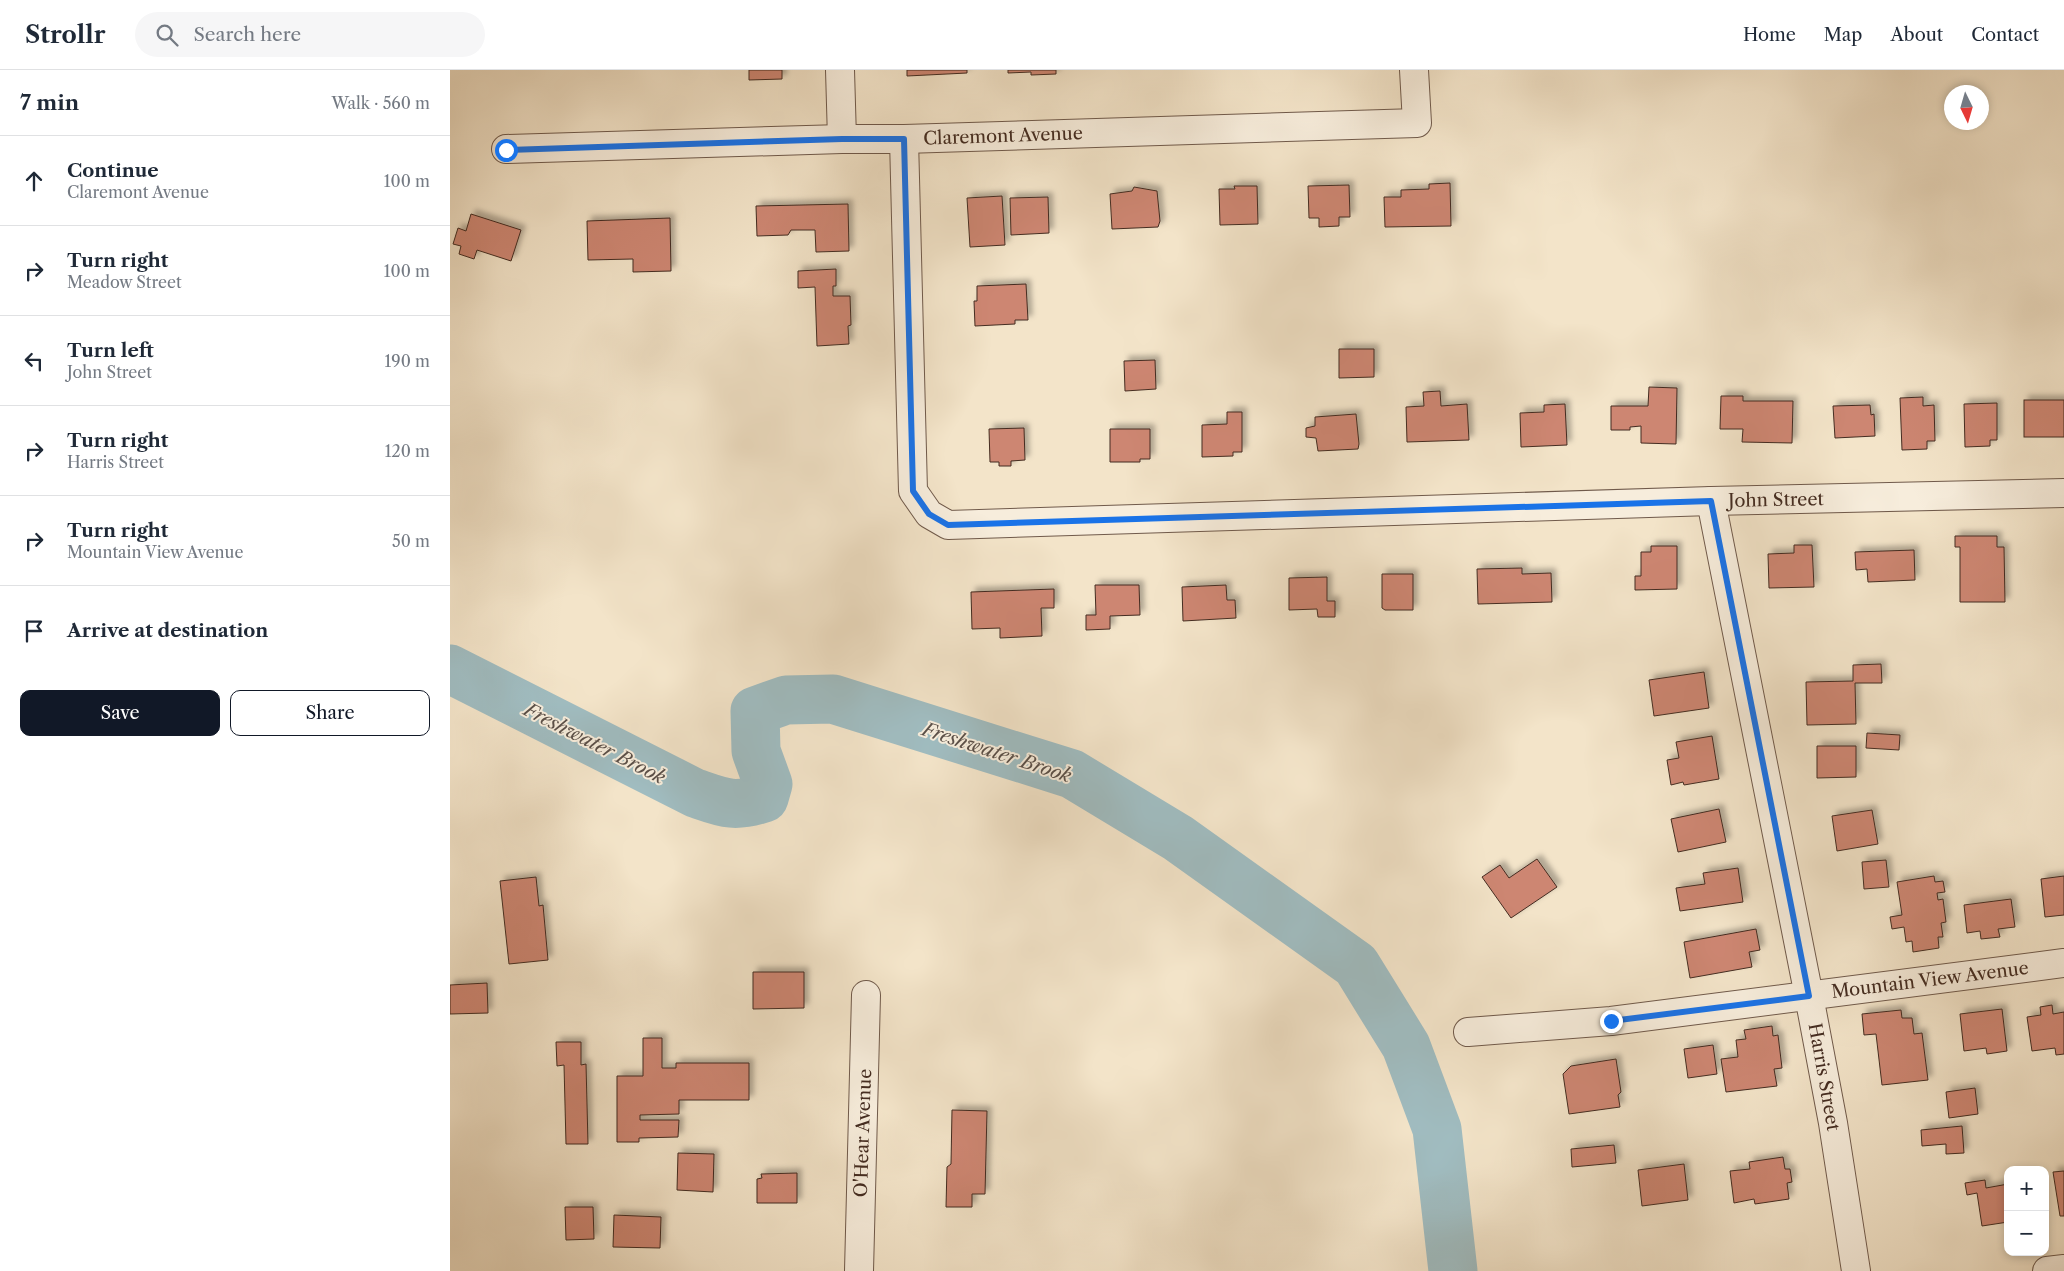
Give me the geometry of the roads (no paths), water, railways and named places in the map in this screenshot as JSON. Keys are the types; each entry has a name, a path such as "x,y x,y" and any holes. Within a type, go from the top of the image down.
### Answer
{"street":[{"path":"840,70 842,139"},
{"name":"Claremont Avenue","path":"506,150 1417,123 1414,70"},
{"name":"John Street","path":"904,139 913,491 929,514 948,525 1711,501 2064,493"},
{"name":"Harris Street","path":"1711,501 1833,1123 1856,1271"},
{"name":"Mountain View Avenue","path":"1468,1032 1611,1021 2064,963"},
{"name":"O'Hear Avenue","path":"859,1271 866,995"},
{"path":"2048,1271 2064,1269"}],"waterway":[{"name":"Freshwater Brook","path":"450,669 695,793 729,803 745,803 764,798 768,784 756,751 755,711 786,700 833,699 1072,774 1178,838 1356,965 1406,1046 1437,1129 1453,1271"}]}
